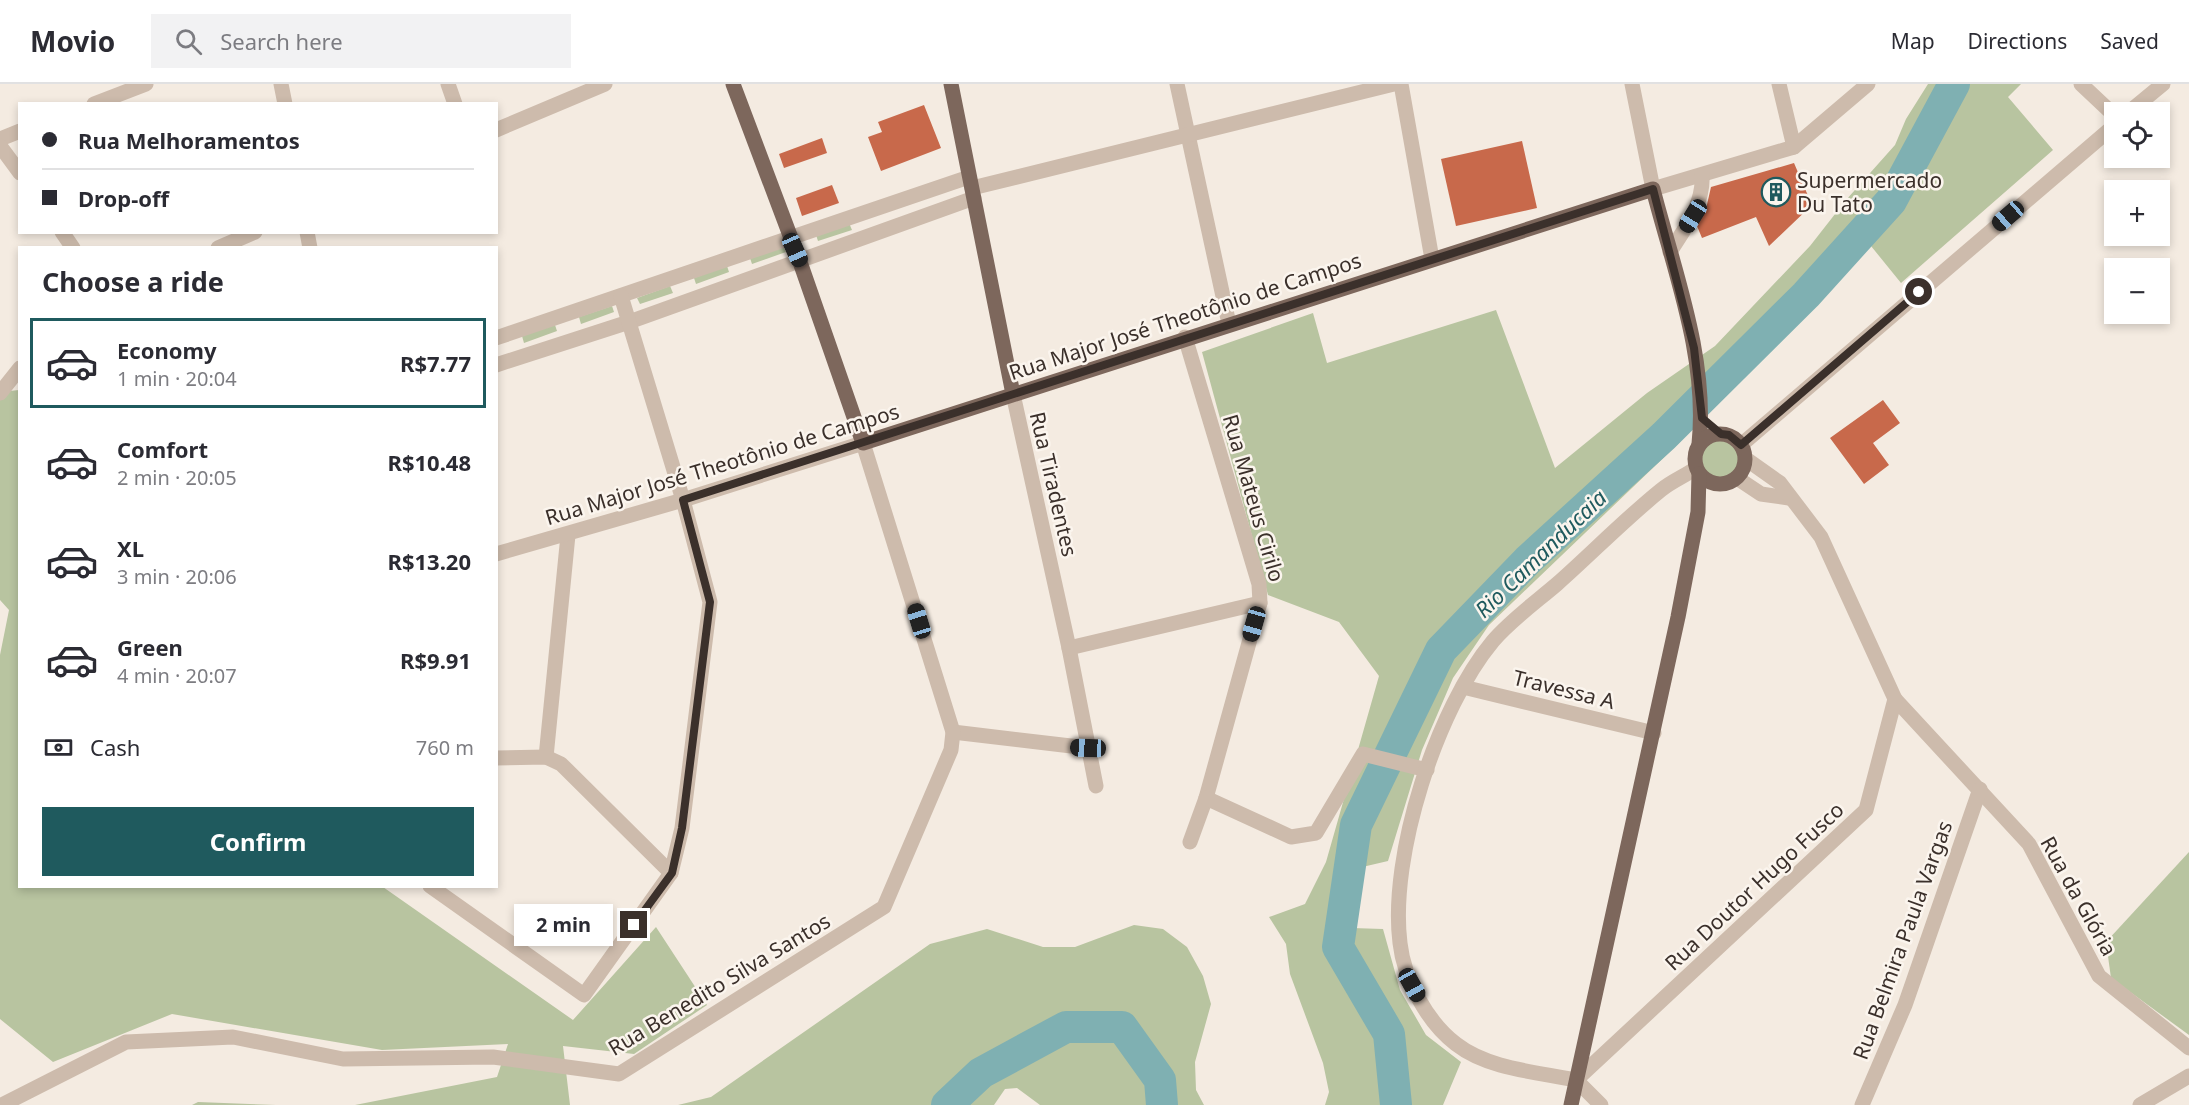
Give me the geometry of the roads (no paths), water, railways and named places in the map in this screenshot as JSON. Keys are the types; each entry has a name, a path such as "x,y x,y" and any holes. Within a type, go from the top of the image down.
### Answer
{"main road":[{"path":"733,84 800,262 863,443"},
{"name":"Rua Tiradentes","path":"951,84 1013,394"},
{"path":"1571,1105 1654,733 1698,512 1695,452 1699,444 1702,418 1694,348 1653,189"},
{"name":"Rua Major José Theotônio de Campos","path":"863,443 1653,189"},
{"path":"1702,418 1721,434"},
{"path":"1698,512 1731,481 1743,452 1729,435 1713,434 1699,444"},
{"path":"1697,471 1713,484 1731,481"}],"street":[{"path":"99,102 146,84"},
{"path":"281,84 285,102"},
{"path":"448,84 454,102"},
{"path":"498,129 605,84"},
{"path":"1176,84 1229,324"},
{"path":"498,337 789,237 971,188 1394,84"},
{"path":"1401,84 1432,259"},
{"path":"1632,84 1653,189"},
{"path":"1779,84 1794,147"},
{"name":"Rua Major José Theotônio de Campos","path":"1653,189 1794,147 1868,84"},
{"path":"2081,84 2104,106"},
{"path":"2141,102 2163,84"},
{"path":"0,139 18,132"},
{"path":"1895,699 1821,537 1773,477 1743,452 2104,135"},
{"path":"0,146 18,170"},
{"path":"1670,252 1693,216 1704,190 1702,175"},
{"path":"498,364 629,322 800,262 971,188"},
{"path":"224,246 250,234"},
{"path":"433,888 584,995 672,873 682,828 710,602 683,500 621,296"},
{"name":"Rua Mateus Cirilo","path":"1185,338 1259,584 1260,603 1206,798 1190,842"},
{"path":"0,393 18,370"},
{"name":"Rua Tiradentes","path":"1013,394 1070,648 1096,786"},
{"path":"863,443 953,732 1088,748"},
{"name":"Rua Major José Theotônio de Campos","path":"498,553 568,535 863,443"},
{"path":"1601,1105 1576,1080 1495,1063 1456,1044 1431,1019 1412,985 1400,945 1398,916 1405,843 1427,770 1463,687 1493,641 1663,488 1697,471"},
{"path":"1731,481 1761,494 1789,498"},
{"path":"546,757 568,535"},
{"path":"1070,648 1260,603"},
{"name":"Travessa A","path":"1463,687 1654,733"},
{"name":"Rua da Glória","path":"1895,699 2029,844 2099,976 2189,1048"},
{"name":"Rua Doutor Hugo Fusco","path":"1576,1080 1866,810 1895,699"},
{"name":"Rua Benedito Silva Santos","path":"2,1105 126,1042 232,1036 343,1059 492,1057 619,1074 884,907 951,750 953,732"},
{"path":"1206,798 1291,837 1316,833 1363,754 1427,770"},
{"path":"498,758 546,757 561,764 672,873"},
{"name":"Rua Belmira Paula Vargas","path":"1862,1105 1905,1005 1980,789"},
{"path":"2140,1105 2189,1076"}],"waterway":[{"name":"Rio Camanducaia","path":"1396,1105 1389,1034 1338,947 1356,825 1441,650 1528,560 1664,436 1806,295 1891,201 1954,84"},
{"name":"Rio Camanducaia","path":"947,1105 981,1073 1066,1027 1122,1027 1160,1080 1162,1105"}],"place":[{"name":"Supermercado Du Tato","path":"1776,192"}]}
